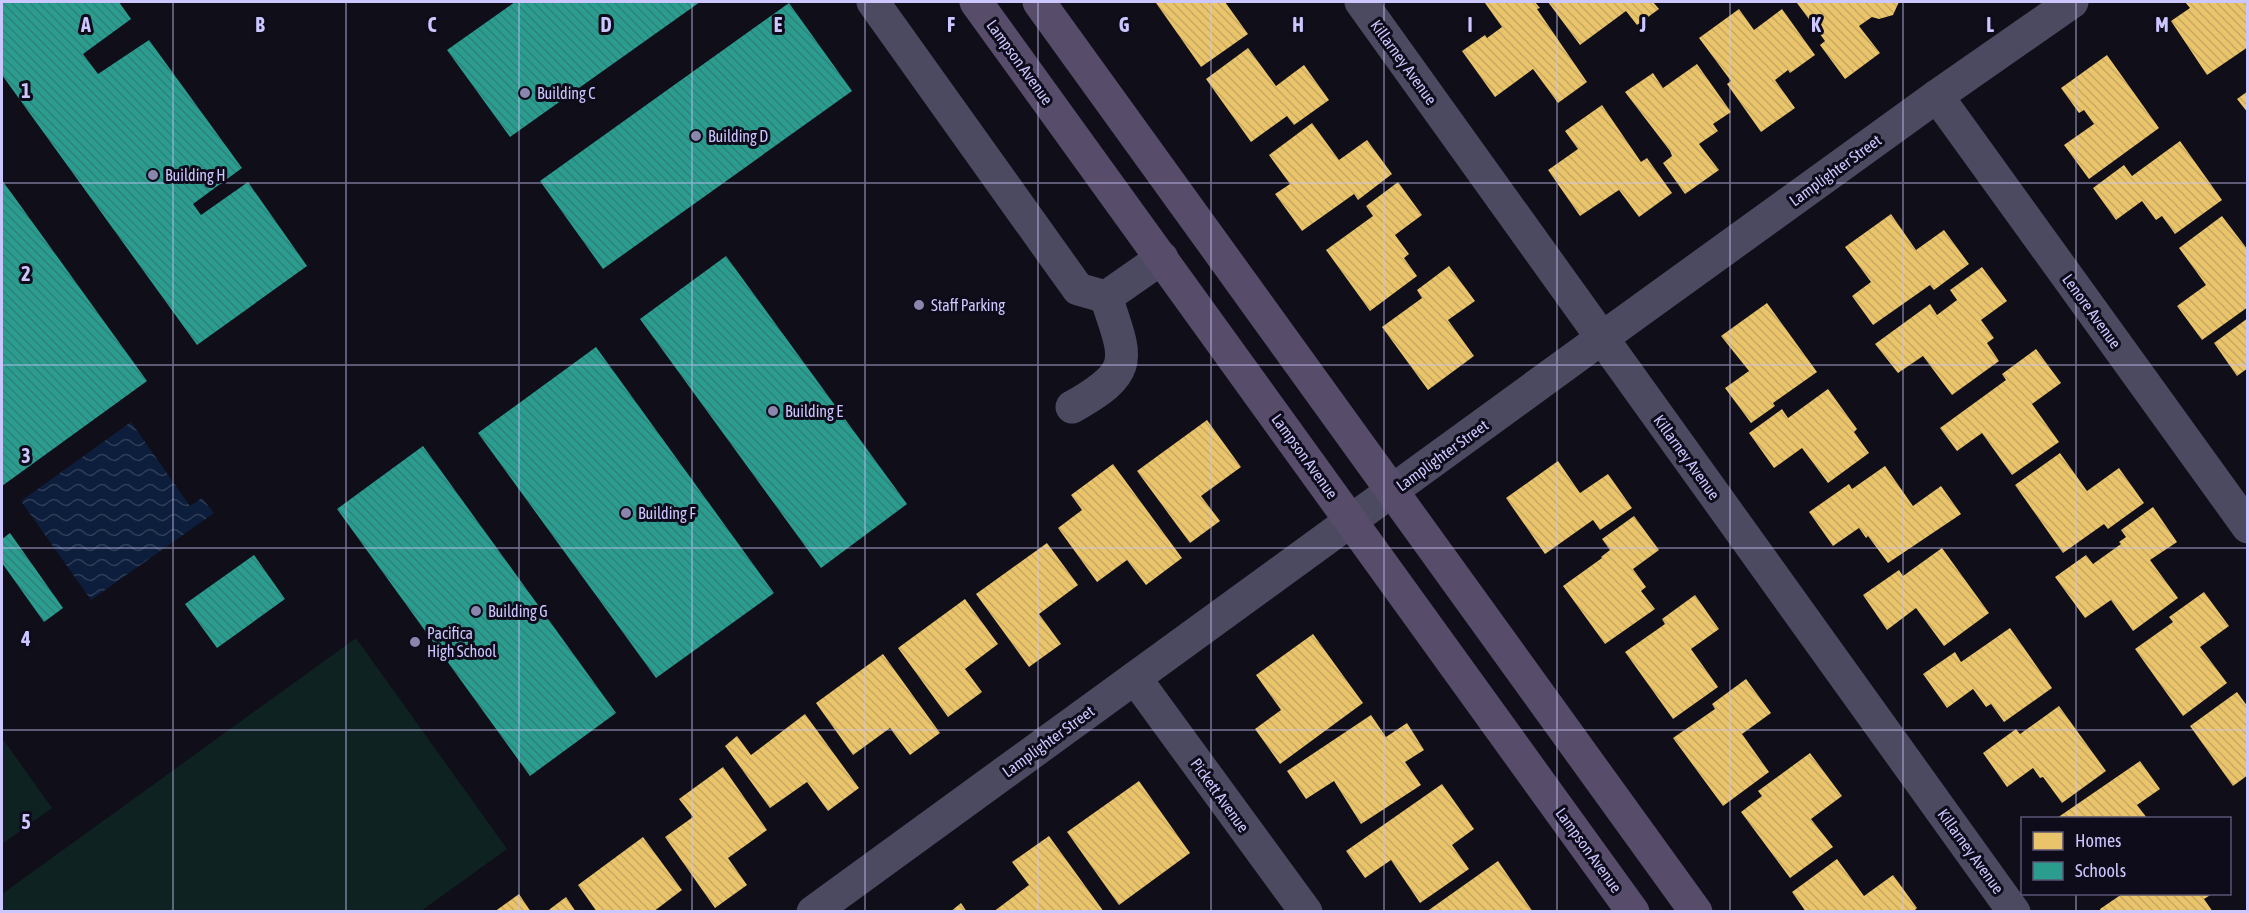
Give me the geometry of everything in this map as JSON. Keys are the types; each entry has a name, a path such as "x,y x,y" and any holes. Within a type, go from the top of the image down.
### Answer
{"main road":[{"name":"Lampson Avenue","path":"976,2 1633,912"},
{"path":"1039,2 1696,912"}],"street":[{"path":"873,2 1078,289 1106,297"},
{"name":"Killarney Avenue","path":"1361,2 2014,912"},
{"name":"Lamplighter Street","path":"813,912 1602,338 1937,96 2072,2"},
{"name":"Lenore Avenue","path":"1937,96 2247,527"},
{"path":"1106,297 1162,258"},
{"path":"1072,407 1106,387 1119,371 1124,353 1106,297"},
{"name":"Pickett Avenue","path":"1135,678 1306,912"}],"green space":[{"path":"356,638 507,849 421,911 2,911 2,894"},
{"path":"2,738 52,808 2,844"}],"water":[{"path":"131,422 190,506 202,498 214,513 91,600 21,501"}],"building: Homes":[{"path":"1225,2 1248,34 1201,67 1156,3"},
{"path":"1486,2 1535,2 1540,8 1537,9 1587,82 1558,103 1533,69 1495,97 1462,51 1485,35 1487,38 1502,27"},
{"path":"1548,2 1653,2 1659,9 1637,25 1626,11 1580,45"},
{"path":"1798,2 1899,2 1893,15 1879,19 1872,17 1859,26 1880,53 1845,79 1820,45 1825,41"},
{"path":"2185,2 2248,2 2248,47 2207,75 2171,21 2190,8"},
{"path":"1739,9 1754,30 1782,9 1815,55 1790,73 1788,70 1775,80 1795,108 1761,132 1727,84 1731,81 1699,38"},
{"path":"1248,48 1276,86 1304,65 1329,100 1294,125 1287,116 1251,142 1206,79"},
{"path":"2107,55 2159,128 2089,179 2064,145 2094,124 2084,110 2079,113 2061,88"},
{"path":"1697,64 1731,112 1713,124 1718,131 1699,144 1719,170 1685,194 1663,163 1672,156 1670,151 1625,92 1653,73 1663,88"},
{"path":"2248,91 2248,113 2237,99"},
{"path":"1602,105 1641,162 1647,158 1672,193 1639,217 1619,190 1580,216 1548,170 1578,149 1565,131"},
{"path":"1312,123 1339,160 1367,140 1392,174 1358,200 1354,194 1302,231 1275,194 1290,184 1269,155"},
{"path":"2180,141 2222,200 2175,234 2162,216 2156,220 2142,201 2116,220 2093,188 2124,165 2132,176"},
{"path":"1398,182 1422,215 1395,235 1409,254 1404,258 1417,276 1370,311 1326,250 1373,216 1366,206"},
{"path":"1891,214 1916,250 1944,230 1969,264 1934,290 1930,285 1873,325 1852,296 1871,282 1845,247"},
{"path":"2222,216 2248,250 2248,307 2202,340 2177,306 2206,285 2179,248"},
{"path":"1449,266 1475,301 1448,320 1474,356 1428,390 1382,327 1422,298 1417,290"},
{"path":"1982,267 2007,301 1981,320 1994,338 1987,343 1999,361 1952,395 1923,356 1898,373 1875,344 1930,304 1937,315 1957,300 1950,290"},
{"path":"1767,303 1817,372 1773,403 1775,406 1751,423 1725,388 1749,371 1721,336"},
{"path":"2248,318 2248,368 2237,376 2214,343"},
{"path":"2036,349 2061,383 2032,404 2059,442 2012,475 1982,433 1957,451 1940,428 2006,380 2002,374"},
{"path":"1828,389 1857,429 1854,432 1869,453 1828,483 1802,448 1774,468 1749,433 1782,409 1788,418"},
{"path":"1207,420 1241,467 1201,496 1220,521 1190,543 1137,471"},
{"path":"2060,453 2087,491 2119,468 2144,503 2108,529 2104,524 2063,553 2015,485"},
{"path":"1558,461 1580,493 1608,474 1632,508 1600,530 1593,520 1545,554 1506,498"},
{"path":"1113,464 1182,558 1146,585 1127,560 1097,582 1058,528 1082,510 1071,495"},
{"path":"1885,466 1913,506 1941,486 1961,514 1888,563 1868,536 1866,538 1859,528 1833,546 1809,512 1849,484 1852,489"},
{"path":"2153,507 2177,542 2150,560 2178,598 2133,631 2111,600 2085,618 2055,577 2086,555 2093,564 2121,544 2119,542 2126,537 2121,530"},
{"path":"1634,516 1659,550 1633,569 1646,587 1641,591 1655,609 1605,644 1563,586 1602,558 1610,550 1602,539"},
{"path":"1047,543 1078,585 1039,614 1061,644 1029,667 976,594"},
{"path":"1942,548 1989,613 1944,646 1916,608 1887,630 1863,595 1899,570 1903,576"},
{"path":"2204,592 2229,626 2200,647 2227,683 2183,716 2135,649 2173,622 2169,617"},
{"path":"1695,595 1719,629 1691,649 1718,687 1673,719 1625,652 1665,624 1662,619"},
{"path":"965,599 998,644 965,669 982,692 948,717 898,648"},
{"path":"2010,628 2052,688 2004,722 1991,704 1986,707 1973,689 1947,708 1923,674 1955,652 1961,662"},
{"path":"1313,634 1363,703 1280,764 1255,729 1281,710 1256,675"},
{"path":"883,654 940,733 910,755 890,728 853,755 816,703"},
{"path":"1746,679 1771,713 1742,734 1769,772 1723,806 1673,738 1715,709 1712,704"},
{"path":"2237,692 2248,707 2248,775 2233,786 2190,726"},
{"path":"2059,706 2106,771 2062,803 2043,777 2040,778 2033,768 2007,787 1983,753 2016,729 2020,734"},
{"path":"805,714 859,788 828,811 807,782 770,808 725,746 737,736 751,755"},
{"path":"1371,715 1386,737 1407,723 1424,750 1405,762 1421,785 1361,824 1334,781 1306,799 1287,771"},
{"path":"1810,753 1842,796 1811,819 1833,847 1790,878 1741,812 1762,796 1758,791"},
{"path":"2140,761 2160,789 2137,805 2146,817 2058,817"},
{"path":"723,767 767,830 728,858 747,885 715,908 665,837 693,817 679,799"},
{"path":"1139,781 1190,853 1119,905 1067,832"},
{"path":"1442,784 1474,829 1452,845 1469,869 1420,903 1391,860 1365,878 1346,851"},
{"path":"1049,836 1104,912 993,912 1029,885 1012,862"},
{"path":"643,837 682,890 653,912 597,912 578,885"},
{"path":"1837,859 1864,896 1893,875 1917,908 1913,912 1806,912 1792,892"},
{"path":"1498,861 1533,912 1426,912"},
{"path":"519,894 531,912 494,912"},
{"path":"2121,895 2210,895 2204,899 2213,912 2101,912 2100,909"},
{"path":"566,897 576,912 546,912"},
{"path":"961,903 967,912 950,912"}],"building: Schools":[{"name":"Building H","path":"2,2 119,2 131,19 83,54 98,74 149,40 242,168 193,204 201,215 248,182 307,266 197,345 2,75"},
{"name":"Building C","path":"515,2 700,2 510,137 447,50"},
{"name":"Building D","path":"789,3 852,91 603,269 540,181"},
{"path":"2,180 147,381 2,486"},
{"name":"Building E","path":"726,256 907,504 821,568 640,319"},
{"name":"Building F","path":"596,347 774,593 656,678 478,433"},
{"name":"Building G","path":"423,446 616,713 530,776 337,509"},
{"path":"10,533 63,608 44,622 2,563 2,539"},
{"path":"254,555 285,599 217,648 185,604"}],"place":[{"name":"Building C","path":"525,93"},
{"name":"Building D","path":"696,136"},
{"name":"Building H","path":"153,175"},
{"name":"Staff Parking","path":"919,305"},
{"name":"Building E","path":"773,411"},
{"name":"Building F","path":"626,513"},
{"name":"Building G","path":"476,611"},
{"name":"Pacifica High School","path":"415,642"}]}
